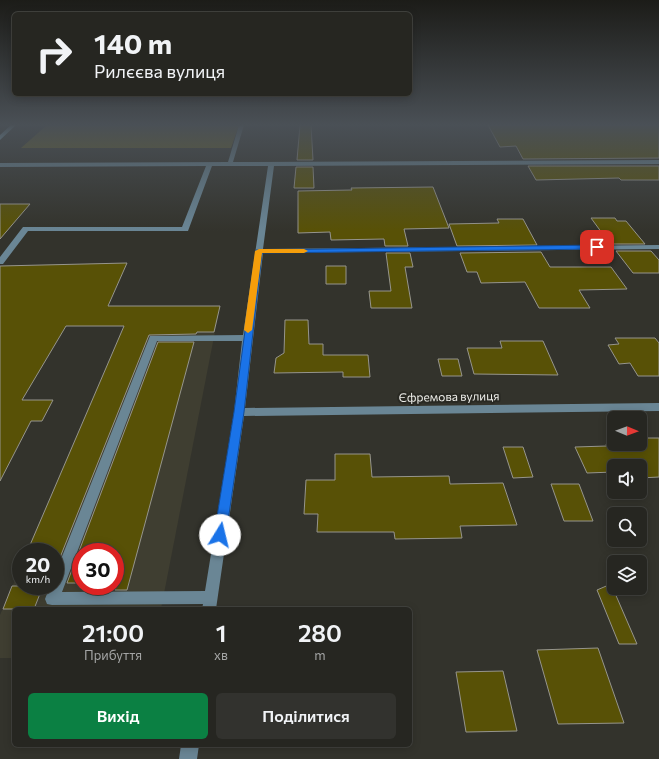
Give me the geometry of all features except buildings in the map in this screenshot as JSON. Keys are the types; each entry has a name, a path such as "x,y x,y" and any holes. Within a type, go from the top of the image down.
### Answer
{"street":[{"path":"0,165 271,165 659,162"},
{"path":"0,262 26,229 185,228 210,164"},
{"path":"209,607 239,412 247,338 271,165"},
{"path":"259,251 659,247"},
{"path":"211,597 52,599 153,338 247,338"},
{"name":"Єфремова вулиця","path":"239,412 659,407"},
{"path":"188,759 190,747"}],"shaded area":[{"path":"133,306 220,306 161,607 12,607 12,658 0,658 0,615 12,587 12,595 64,595 64,543 31,543"}],"slow traffic":[{"path":"248,330 259,251 304,251"}],"route":[{"path":"220,535 239,412 259,251 597,247"}]}
